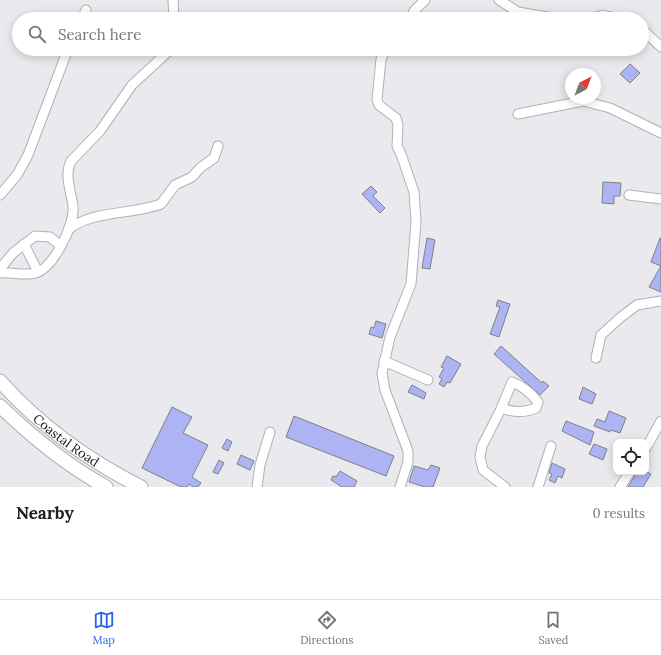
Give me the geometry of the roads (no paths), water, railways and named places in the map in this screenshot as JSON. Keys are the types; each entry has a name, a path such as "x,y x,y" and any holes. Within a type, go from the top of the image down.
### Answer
{"highway":[{"name":"Coastal Road","path":"0,381 43,423 72,447 142,487"},
{"name":"Coastal Road","path":"0,406 51,452 68,465 106,487"}],"street":[{"path":"173,0 174,12"},
{"path":"414,12 426,0"},
{"path":"499,0 518,12"},
{"path":"649,36 661,47"},
{"path":"0,196 17,175 30,151 65,56"},
{"path":"0,273 30,274 46,268 61,246 69,229 74,208 67,175 68,167 71,161 100,131 132,85 163,56"},
{"path":"382,56 377,100 379,104 396,118 398,125 397,146 414,192 416,222 412,284 390,337 384,361 383,381 408,451 408,462 400,487"},
{"path":"518,114 583,101 610,108 661,133"},
{"path":"69,229 80,221 88,218 161,204 175,185 192,177 200,168 214,158 218,146"},
{"path":"629,195 661,199"},
{"path":"0,269 12,253 35,236 50,237 61,246"},
{"path":"24,244 38,272"},
{"path":"596,358 601,335 621,317 637,305 661,301"},
{"path":"384,361 428,380"},
{"path":"500,411 482,446 480,457 483,470 505,487"},
{"path":"649,443 661,421"},
{"path":"257,487 260,465 270,432"},
{"path":"538,487 551,446"},
{"path":"620,487 628,475"}]}
